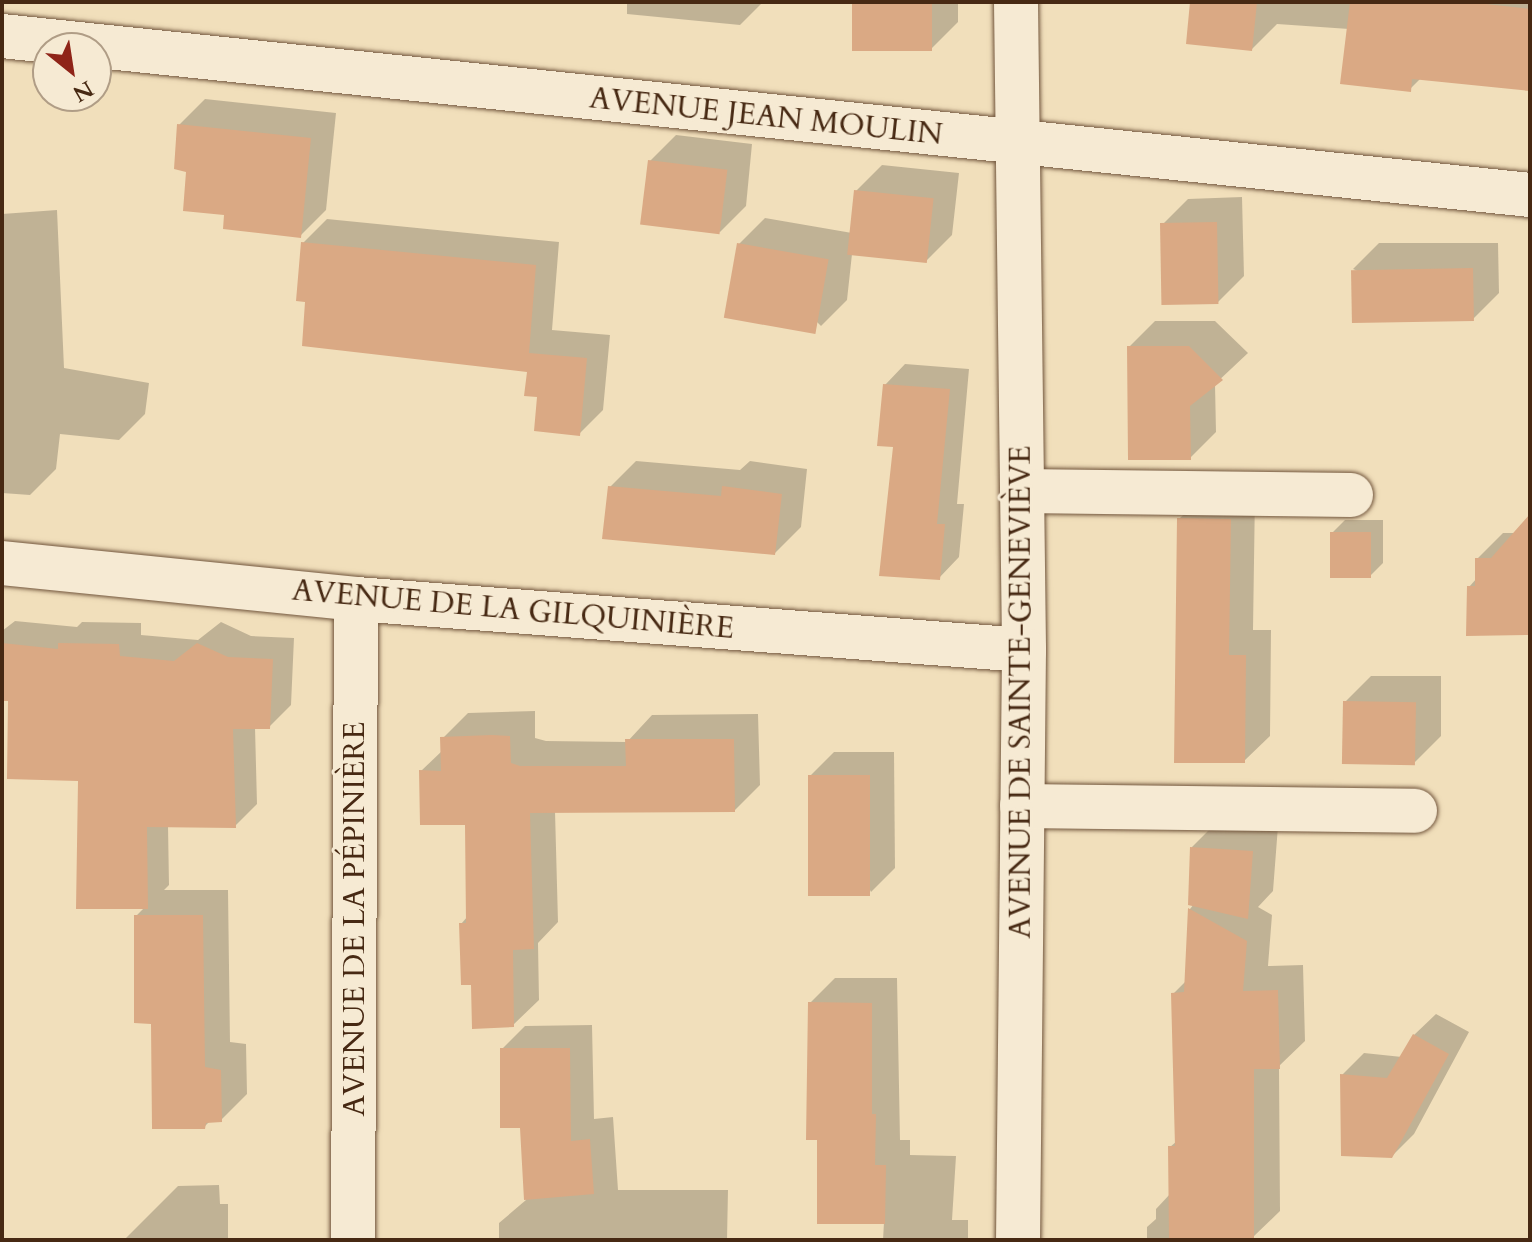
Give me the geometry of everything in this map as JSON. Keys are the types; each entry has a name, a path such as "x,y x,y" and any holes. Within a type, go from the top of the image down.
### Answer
{"street":[{"name":"AVENUE DE SAINTE-GENEVIÈVE","path":"1016,2 1024,650 1018,1240"},
{"name":"AVENUE JEAN MOULIN","path":"2,36 1016,144 1530,195"},
{"path":"1022,491 1351,495"},
{"name":"AVENUE DE LA GILQUINIÈRE","path":"2,563 356,599 1024,650"},
{"name":"AVENUE DE LA PÉPINIÈRE","path":"353,1240 356,599"},
{"path":"1022,806 1415,811"}],"building":[{"path":"852,2 932,2 932,51 852,51"},
{"path":"1190,2 1257,2 1252,51 1186,44"},
{"path":"1350,2 1468,2 1530,9 1530,91 1412,79 1411,92 1340,84"},
{"path":"177,124 311,138 301,238 223,229 224,215 183,211 186,172 174,169"},
{"path":"648,160 727,170 719,234 640,225"},
{"path":"854,190 934,198 927,263 847,255"},
{"path":"1217,222 1218,304 1161,305 1160,223"},
{"path":"301,242 536,265 529,353 587,358 580,436 534,431 537,397 524,396 527,372 302,346 305,302 296,301"},
{"path":"737,243 829,259 815,334 724,318"},
{"path":"1473,268 1474,321 1352,323 1351,270"},
{"path":"1127,346 1189,346 1223,380 1190,406 1191,460 1128,460"},
{"path":"883,384 950,389 937,524 945,524 940,580 879,576 893,447 877,446"},
{"path":"608,486 721,496 722,486 782,494 775,555 602,539"},
{"path":"1530,514 1530,635 1466,636 1467,586 1475,586 1475,558 1491,558"},
{"path":"1177,518 1231,519 1229,655 1246,655 1245,763 1174,763"},
{"path":"1330,532 1371,532 1371,578 1330,578"},
{"path":"2,643 58,649 58,643 119,644 120,656 174,661 197,643 228,657 273,659 270,729 233,729 236,828 147,827 148,909 76,909 78,781 7,779 8,701 2,701"},
{"path":"1343,701 1416,702 1415,765 1342,764"},
{"path":"510,736 511,763 520,766 626,766 625,739 734,739 735,812 530,813 534,949 513,950 514,1027 472,1029 471,985 461,985 459,923 466,923 465,825 420,825 419,770 441,771 440,737"},
{"path":"808,775 870,775 870,896 808,896"},
{"path":"1190,847 1253,851 1248,919 1188,905"},
{"path":"1188,908 1247,941 1243,991 1278,990 1280,1069 1254,1069 1254,1239 1169,1240 1168,1146 1175,1146 1171,993 1184,992"},
{"path":"134,915 203,915 205,1067 221,1070 222,1122 206,1123 205,1129 152,1129 151,1024 134,1023"},
{"path":"808,1002 872,1003 875,1165 886,1165 885,1224 817,1224 817,1140 806,1140"},
{"path":"1413,1034 1449,1054 1392,1158 1341,1156 1340,1074 1387,1078"},
{"path":"500,1048 570,1048 571,1141 590,1139 594,1194 524,1200 520,1128 500,1128"}]}
